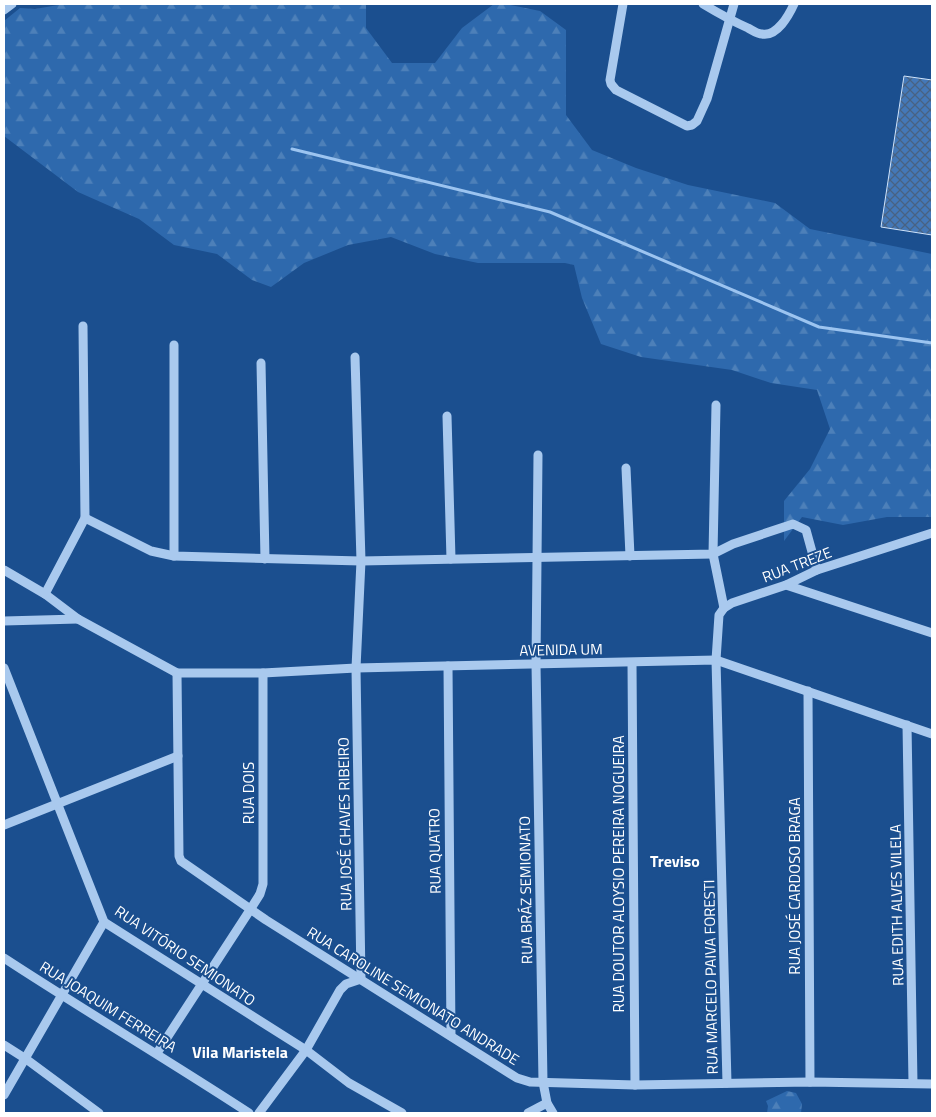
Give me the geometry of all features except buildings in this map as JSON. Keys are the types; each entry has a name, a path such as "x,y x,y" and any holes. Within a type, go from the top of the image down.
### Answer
{"street":[{"path":"4,10 12,4"},
{"path":"623,4 610,80 611,84 616,90 687,126 697,121 707,99 734,4"},
{"path":"703,4 729,19 762,34 768,34 776,29 788,16 794,4"},
{"path":"45,594 85,518 83,326"},
{"path":"174,345 174,556"},
{"name":"RUA JOSÉ CHAVES RIBEIRO","path":"355,357 361,561 356,668 361,980"},
{"path":"261,362 265,559"},
{"path":"716,405 713,554 724,608 719,616 716,660"},
{"path":"447,416 451,559"},
{"name":"RUA BRÁZ SEMIONATO","path":"538,455 536,664 543,1082 548,1103 553,1113"},
{"path":"626,468 630,556"},
{"path":"85,518 151,551 174,556 361,561 713,554 733,544 794,524 806,530 817,570"},
{"name":"RUA TREZE","path":"724,608 732,602 786,585 817,570 932,533"},
{"path":"4,570 45,594 78,619 177,673"},
{"path":"786,585 932,633"},
{"path":"4,621 78,619"},
{"name":"AVENIDA UM","path":"177,673 263,673 356,668 716,660 932,734"},
{"name":"RUA MARCELO PAIVA FORESTI","path":"716,660 727,1083"},
{"name":"RUA DOUTOR ALOYSIO PEREIRA NOGUEIRA","path":"632,663 635,1085"},
{"name":"RUA QUATRO","path":"448,666 451,1036"},
{"name":"RUA VITÓRIO SEMIONATO","path":"4,668 104,922 306,1050 349,1083 402,1113"},
{"name":"RUA CAROLINE SEMIONATO ANDRADE","path":"177,673 179,856 181,862 250,910 518,1078 530,1082 635,1085 810,1082 932,1084"},
{"name":"RUA DOIS","path":"158,1053 260,894 263,884 263,673"},
{"name":"RUA JOSÉ CARDOSO BRAGA","path":"808,691 810,1082"},
{"name":"RUA EDITH ALVES VILELA","path":"908,725 913,1084"},
{"path":"4,825 178,756"},
{"path":"4,1095 104,922"},
{"name":"RUA JOAQUIM FERREIRA","path":"4,958 62,996 158,1053 249,1113"},
{"path":"259,1113 306,1050 340,990 346,984 361,980"},
{"path":"4,1045 99,1113"},
{"path":"528,1113 548,1103"}],"green space":[{"path":"64,4 366,4 366,28 392,63 435,63 462,28 494,4 505,4 540,11 566,30 566,115 592,150 636,168 688,185 775,203 810,229 932,254 932,517 887,517 843,525 802,517 784,541 784,501 810,469 830,429 817,390 771,383 732,370 641,357 601,344 582,298 574,265 565,263 478,263 435,254 391,237 348,245 304,263 271,287 252,280 217,254 174,245 139,219 78,192 4,136 4,21 20,8 35,9"},
{"path":"787,1091 796,1093 802,1104 801,1113 767,1113 768,1106 766,1101"}],"waterway":[{"path":"292,149 550,212 819,327 932,343"}],"district":[{"name":"Treviso","path":"675,861"},
{"name":"Vila Maristela","path":"240,1052"}]}
